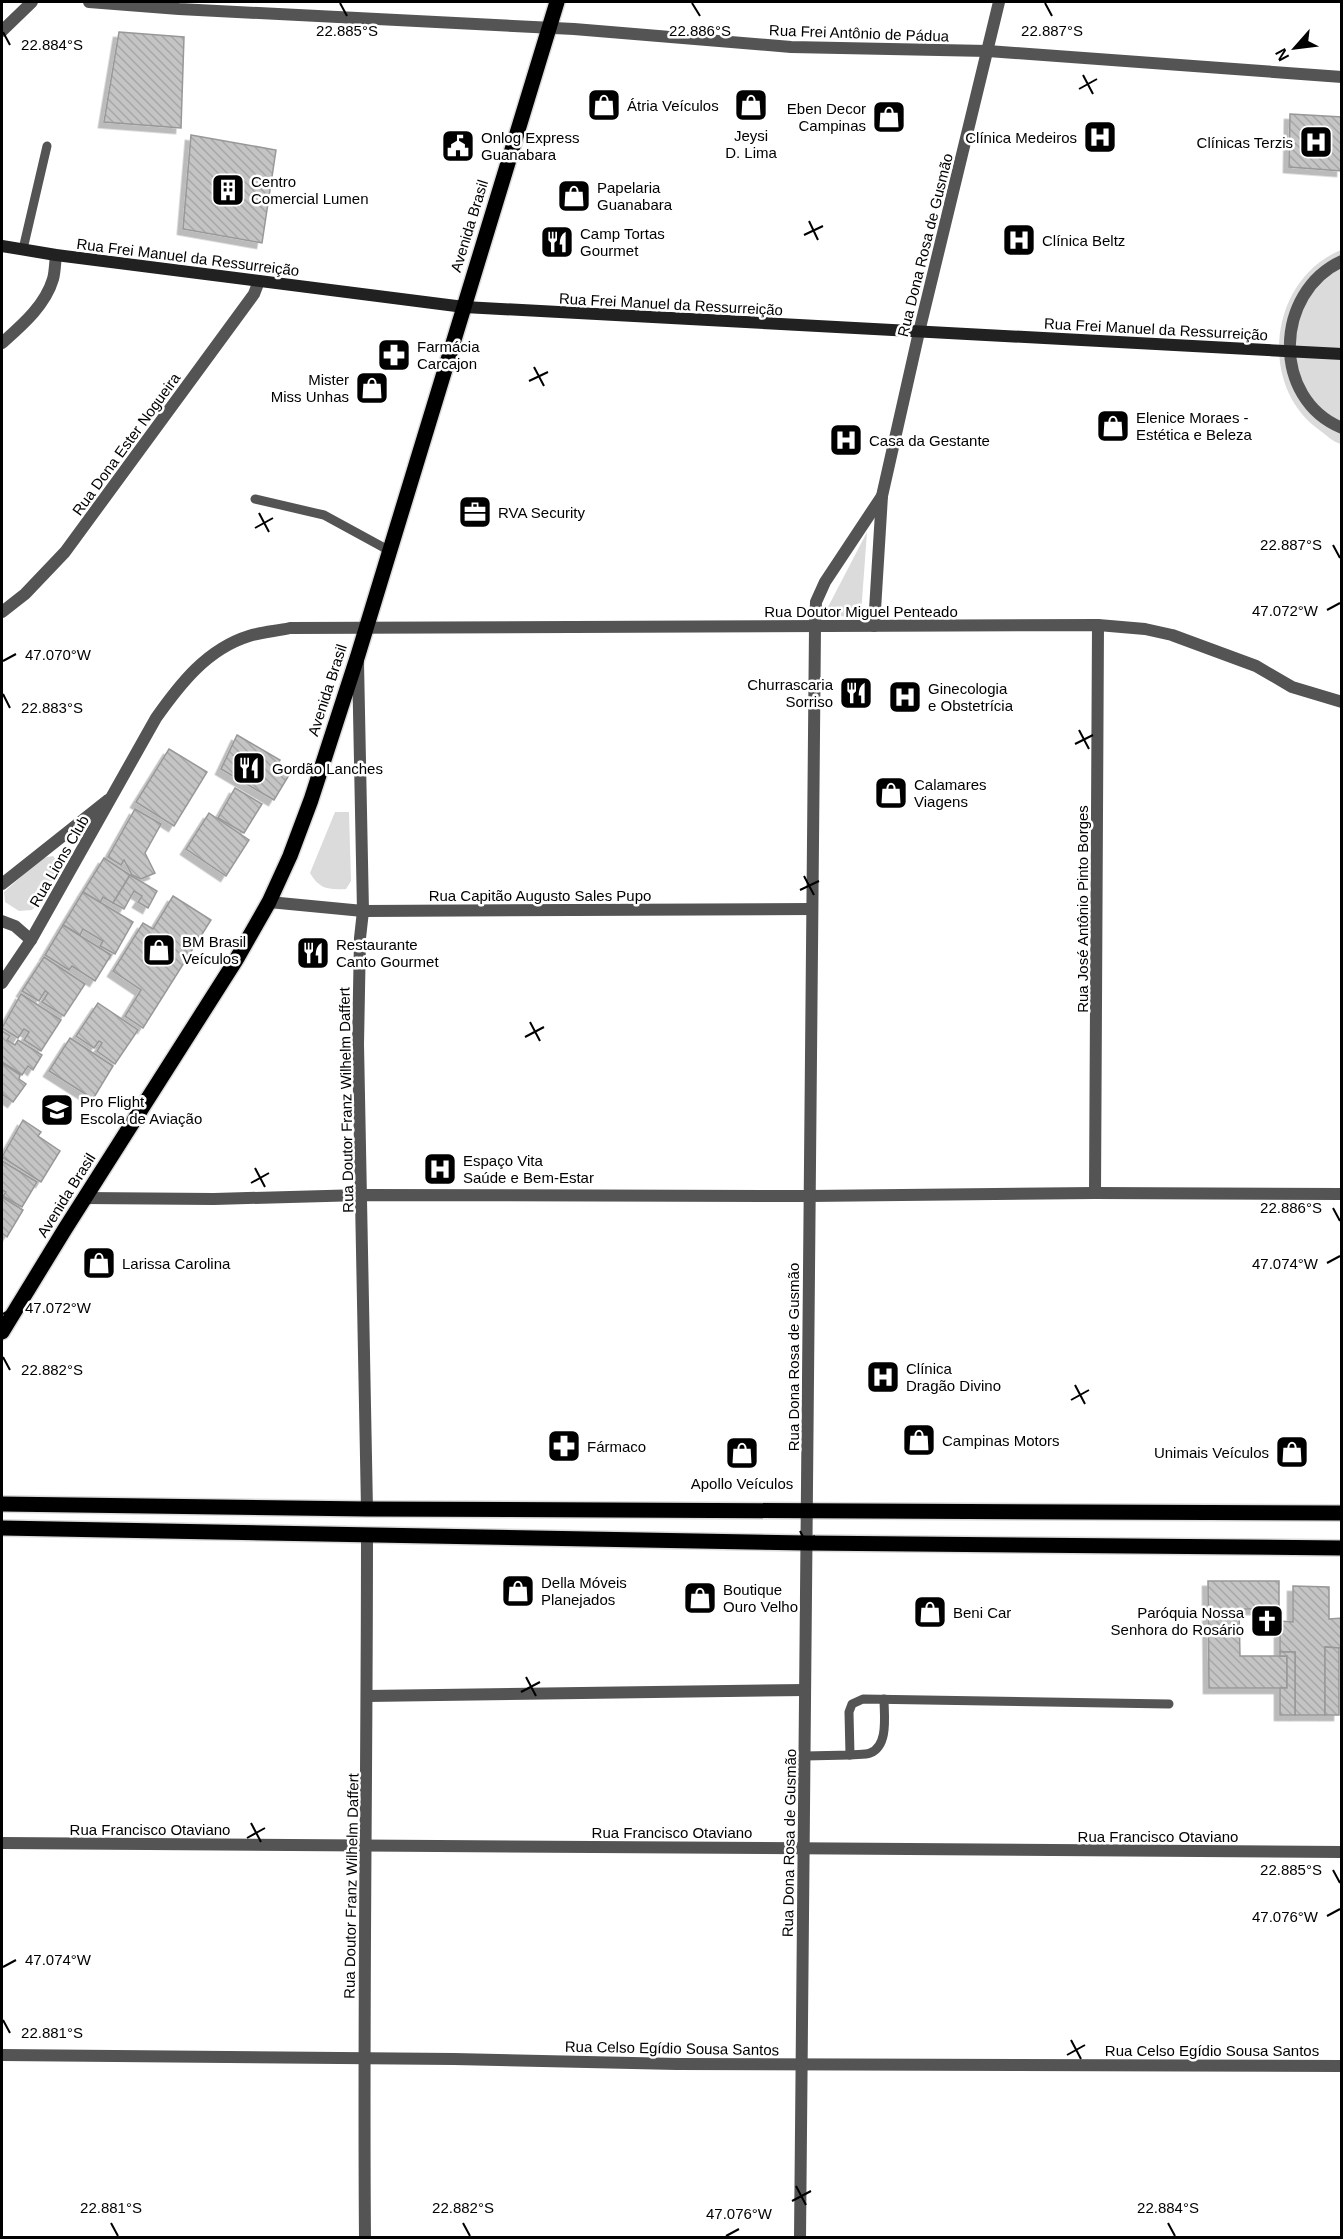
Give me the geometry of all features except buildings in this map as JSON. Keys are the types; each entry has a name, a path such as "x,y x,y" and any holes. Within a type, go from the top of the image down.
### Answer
{"main road":[{"name":"Avenida Brasil","path":"2,1332 84,1198 231,969 269,902 310,800 358,655 557,2"},
{"name":"Rua Frei Manuel da Ressurreição","path":"2,246 56,255 464,307 1341,354"},
{"path":"2,1504 367,1509 1341,1513"},
{"path":"2,1528 806,1543 1341,1548"}],"street":[{"path":"2,31 32,2"},
{"name":"Rua Frei Antônio de Pádua","path":"88,2 179,9 548,28 791,47 988,51 1341,77"},
{"name":"Rua Dona Rosa de Gusmão","path":"874,626 882,496 999,2"},
{"path":"2,343 35,312 47,293 53,279 56,255"},
{"path":"1341,261 1321,274 1306,290 1296,309 1290,329 1289,350 1293,374 1303,395 1318,413 1341,428"},
{"name":"Rua Dona Ester Nogueira","path":"2,612 25,594 65,552 254,294 259,280"},
{"name":"Rua Dona Rosa de Gusmão","path":"800,2238 816,602 825,582 882,496"},
{"name":"Rua Doutor Miguel Penteado","path":"366,627 1098,625 1145,629 1172,635 1256,666 1293,687 1341,702"},
{"name":"Rua José Antônio Pinto Borges","path":"1095,1193 1098,625"},
{"name":"Rua Lions Club","path":"2,984 31,940 156,718 177,687 200,664 248,636 290,628 366,627"},
{"name":"Rua Doutor Franz Wilhelm Daffert","path":"358,655 363,911 360,938 358,1044 367,1509"},
{"name":"Rua Lions Club","path":"2,884 114,796"},
{"name":"Rua Capitão Augusto Sales Pupo","path":"269,902 363,911 812,909"},
{"path":"2,921 15,926 31,940"},
{"path":"84,1198 214,1199 362,1195 1341,1194"},
{"name":"Rua Doutor Franz Wilhelm Daffert","path":"366,2238 364,2059 367,1534"},
{"path":"367,1696 805,1690"},
{"name":"Rua Francisco Otaviano","path":"2,1843 1341,1852"},
{"name":"Rua Celso Egídio Sousa Santos","path":"2,2055 802,2064 1341,2066"}],"lane":[{"path":"23,249 47,146"},
{"path":"255,499 324,515 390,550"},
{"path":"850,1755 849,1712 852,1704 863,1699 1169,1704"},
{"path":"805,1756 870,1753 880,1745 884,1728 884,1699"}],"shaded area":[{"path":"1341,250 1341,444 1318,429 1299,410 1286,386 1280,360 1280,334 1286,308 1299,284 1317,264"},
{"path":"867,532 861,614 845,616 829,613 828,607"},
{"path":"335,812 349,812 351,881 346,889 325,887 317,882 310,873"},
{"path":"53,856 59,864 57,870 51,883 32,910 19,911 5,902 4,892 42,858"}],"place":[{"name":"Átria Veículos","path":"604,105"},
{"name":"Jeysi D. Lima","path":"751,105"},
{"name":"Eben Decor Campinas","path":"889,117"},
{"name":"Clínica Medeiros","path":"1100,137"},
{"name":"Clínicas Terzis","path":"1316,142"},
{"name":"Onlog Express Guanabara","path":"458,146"},
{"name":"Centro Comercial Lumen","path":"228,190"},
{"name":"Papelaria Guanabara","path":"574,196"},
{"name":"Clínica Beltz","path":"1019,240"},
{"name":"Camp Tortas Gourmet","path":"557,242"},
{"name":"Farmácia Carcajon","path":"394,355"},
{"name":"Mister Miss Unhas","path":"372,388"},
{"name":"Elenice Moraes - Estética e Beleza","path":"1113,426"},
{"name":"Casa da Gestante","path":"846,440"},
{"name":"RVA Security","path":"475,512"},
{"name":"Churrascaria Sorriso","path":"856,693"},
{"name":"Ginecologia e Obstetrícia","path":"905,697"},
{"name":"Gordão Lanches","path":"249,768"},
{"name":"Calamares Viagens","path":"891,793"},
{"name":"BM Brasil Veículos","path":"159,950"},
{"name":"Restaurante Canto Gourmet","path":"313,953"},
{"name":"Pro Flight Escola de Aviação","path":"57,1110"},
{"name":"Espaço Vita Saúde e Bem-Estar","path":"440,1169"},
{"name":"Larissa Carolina","path":"99,1263"},
{"name":"Clínica Dragão Divino","path":"883,1377"},
{"name":"Campinas Motors","path":"919,1440"},
{"name":"Fármaco","path":"564,1446"},
{"name":"Unimais Veículos","path":"1292,1452"},
{"name":"Apollo Veículos","path":"742,1453"},
{"name":"Della Móveis Planejados","path":"518,1591"},
{"name":"Boutique Ouro Velho","path":"700,1598"},
{"name":"Beni Car","path":"930,1612"},
{"name":"Paróquia Nossa Senhora do Rosário","path":"1267,1621"}]}
